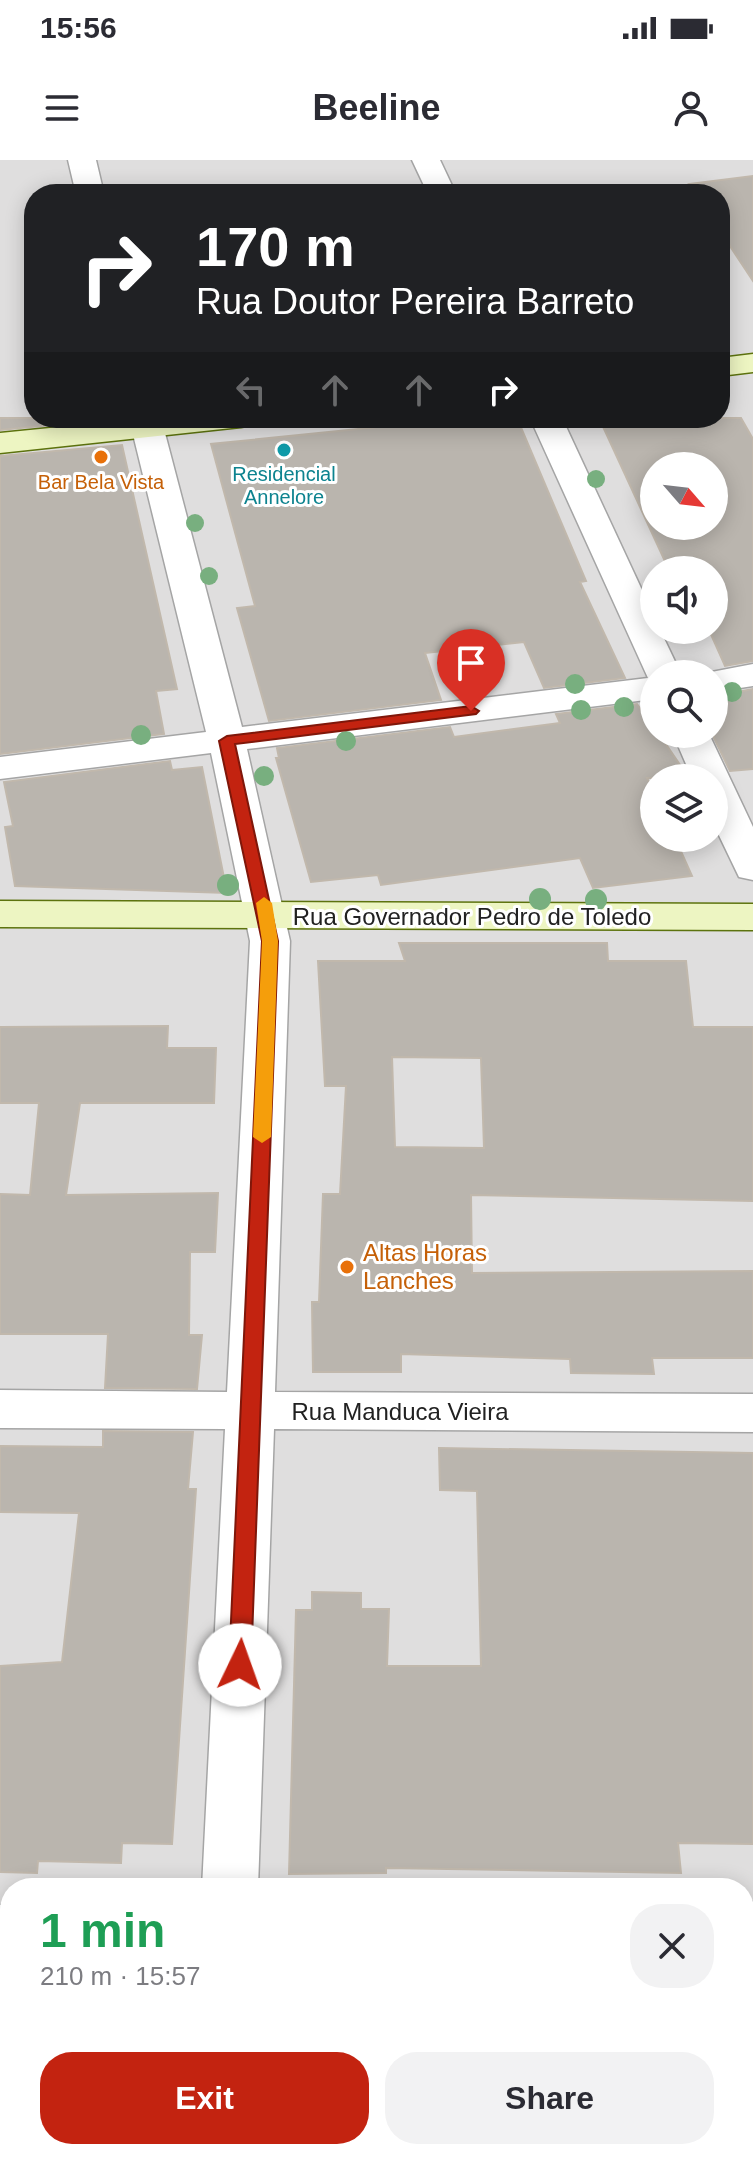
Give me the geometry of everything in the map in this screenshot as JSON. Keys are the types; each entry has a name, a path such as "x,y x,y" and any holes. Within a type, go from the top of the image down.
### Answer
{"main road":[{"path":"730,366 753,363"},
{"path":"0,443 110,428"},
{"name":"Rua Governador Pedro de Toledo","path":"0,914 753,917"}],"street":[{"path":"82,160 88,184"},
{"path":"426,160 437,184"},
{"path":"147,428 227,741 270,941 230,1878"},
{"path":"551,428 657,660"},
{"path":"728,679 753,675"},
{"path":"0,768 640,690"},
{"path":"728,814 753,868"},
{"name":"Rua Manduca Vieira","path":"0,1409 753,1413"}],"shaded area":[{"path":"0,160 753,160 753,1878 0,1878"}],"building":[{"path":"753,176 753,281 730,246 730,184 689,184"},
{"path":"0,418 24,418 24,428 0,430"},
{"path":"730,418 741,418 753,439 753,661 728,665 728,660 722,660 715,644 728,644 728,556 663,556 655,540 728,540 728,452 640,452 640,507 604,428 730,428"},
{"path":"368,428 521,428 586,581 580,582 625,678 544,688 524,642 425,653 441,700 269,721 237,608 255,606 211,444"},
{"path":"122,445 177,689 156,691 164,734 0,754 0,456"},
{"path":"753,689 753,769 730,771 719,748 728,748 728,700 740,699 737,692"},
{"path":"637,704 640,708 640,748 669,748 679,764 640,764 640,852 681,852 692,876 593,888 580,858 381,885 378,875 311,882 276,758 279,758 277,748 450,727 454,737 560,723 556,714"},
{"path":"170,761 172,770 202,767 227,893 15,886 5,827 13,826 4,782"},
{"path":"399,943 607,943 608,961 686,961 693,1027 753,1027 753,1201 471,1195 472,1273 753,1271 753,1358 652,1358 654,1374 571,1373 570,1359 401,1354 401,1372 313,1372 312,1302 319,1302 323,1194 340,1194 346,1086 325,1086 318,961 405,961","holes":["392,1057 481,1058 484,1148 395,1147"]},
{"path":"168,1026 167,1048 216,1048 214,1103 80,1103 66,1195 218,1193 215,1252 190,1252 189,1335 202,1335 197,1389 105,1388 108,1334 0,1334 0,1194 30,1195 39,1103 0,1103 0,1027"},
{"path":"103,1431 193,1432 188,1489 196,1489 172,1844 122,1843 121,1863 38,1861 37,1873 0,1872 0,1666 62,1662 79,1513 0,1512 0,1446 103,1447"},
{"path":"439,1448 753,1453 753,1844 678,1843 681,1873 386,1868 386,1873 289,1874 296,1610 312,1610 312,1592 361,1593 361,1609 389,1609 387,1666 481,1666 477,1491 440,1490"}],"slow traffic":[{"path":"262,1137 270,941 264,903"}],"place":[{"name":"Residencial Annelore","path":"284,450"},
{"name":"Bar Bela Vista","path":"101,457"},
{"name":"Altas Horas Lanches","path":"347,1267"}],"route":[{"path":"240,1665 270,941 227,741 471,711"}]}
